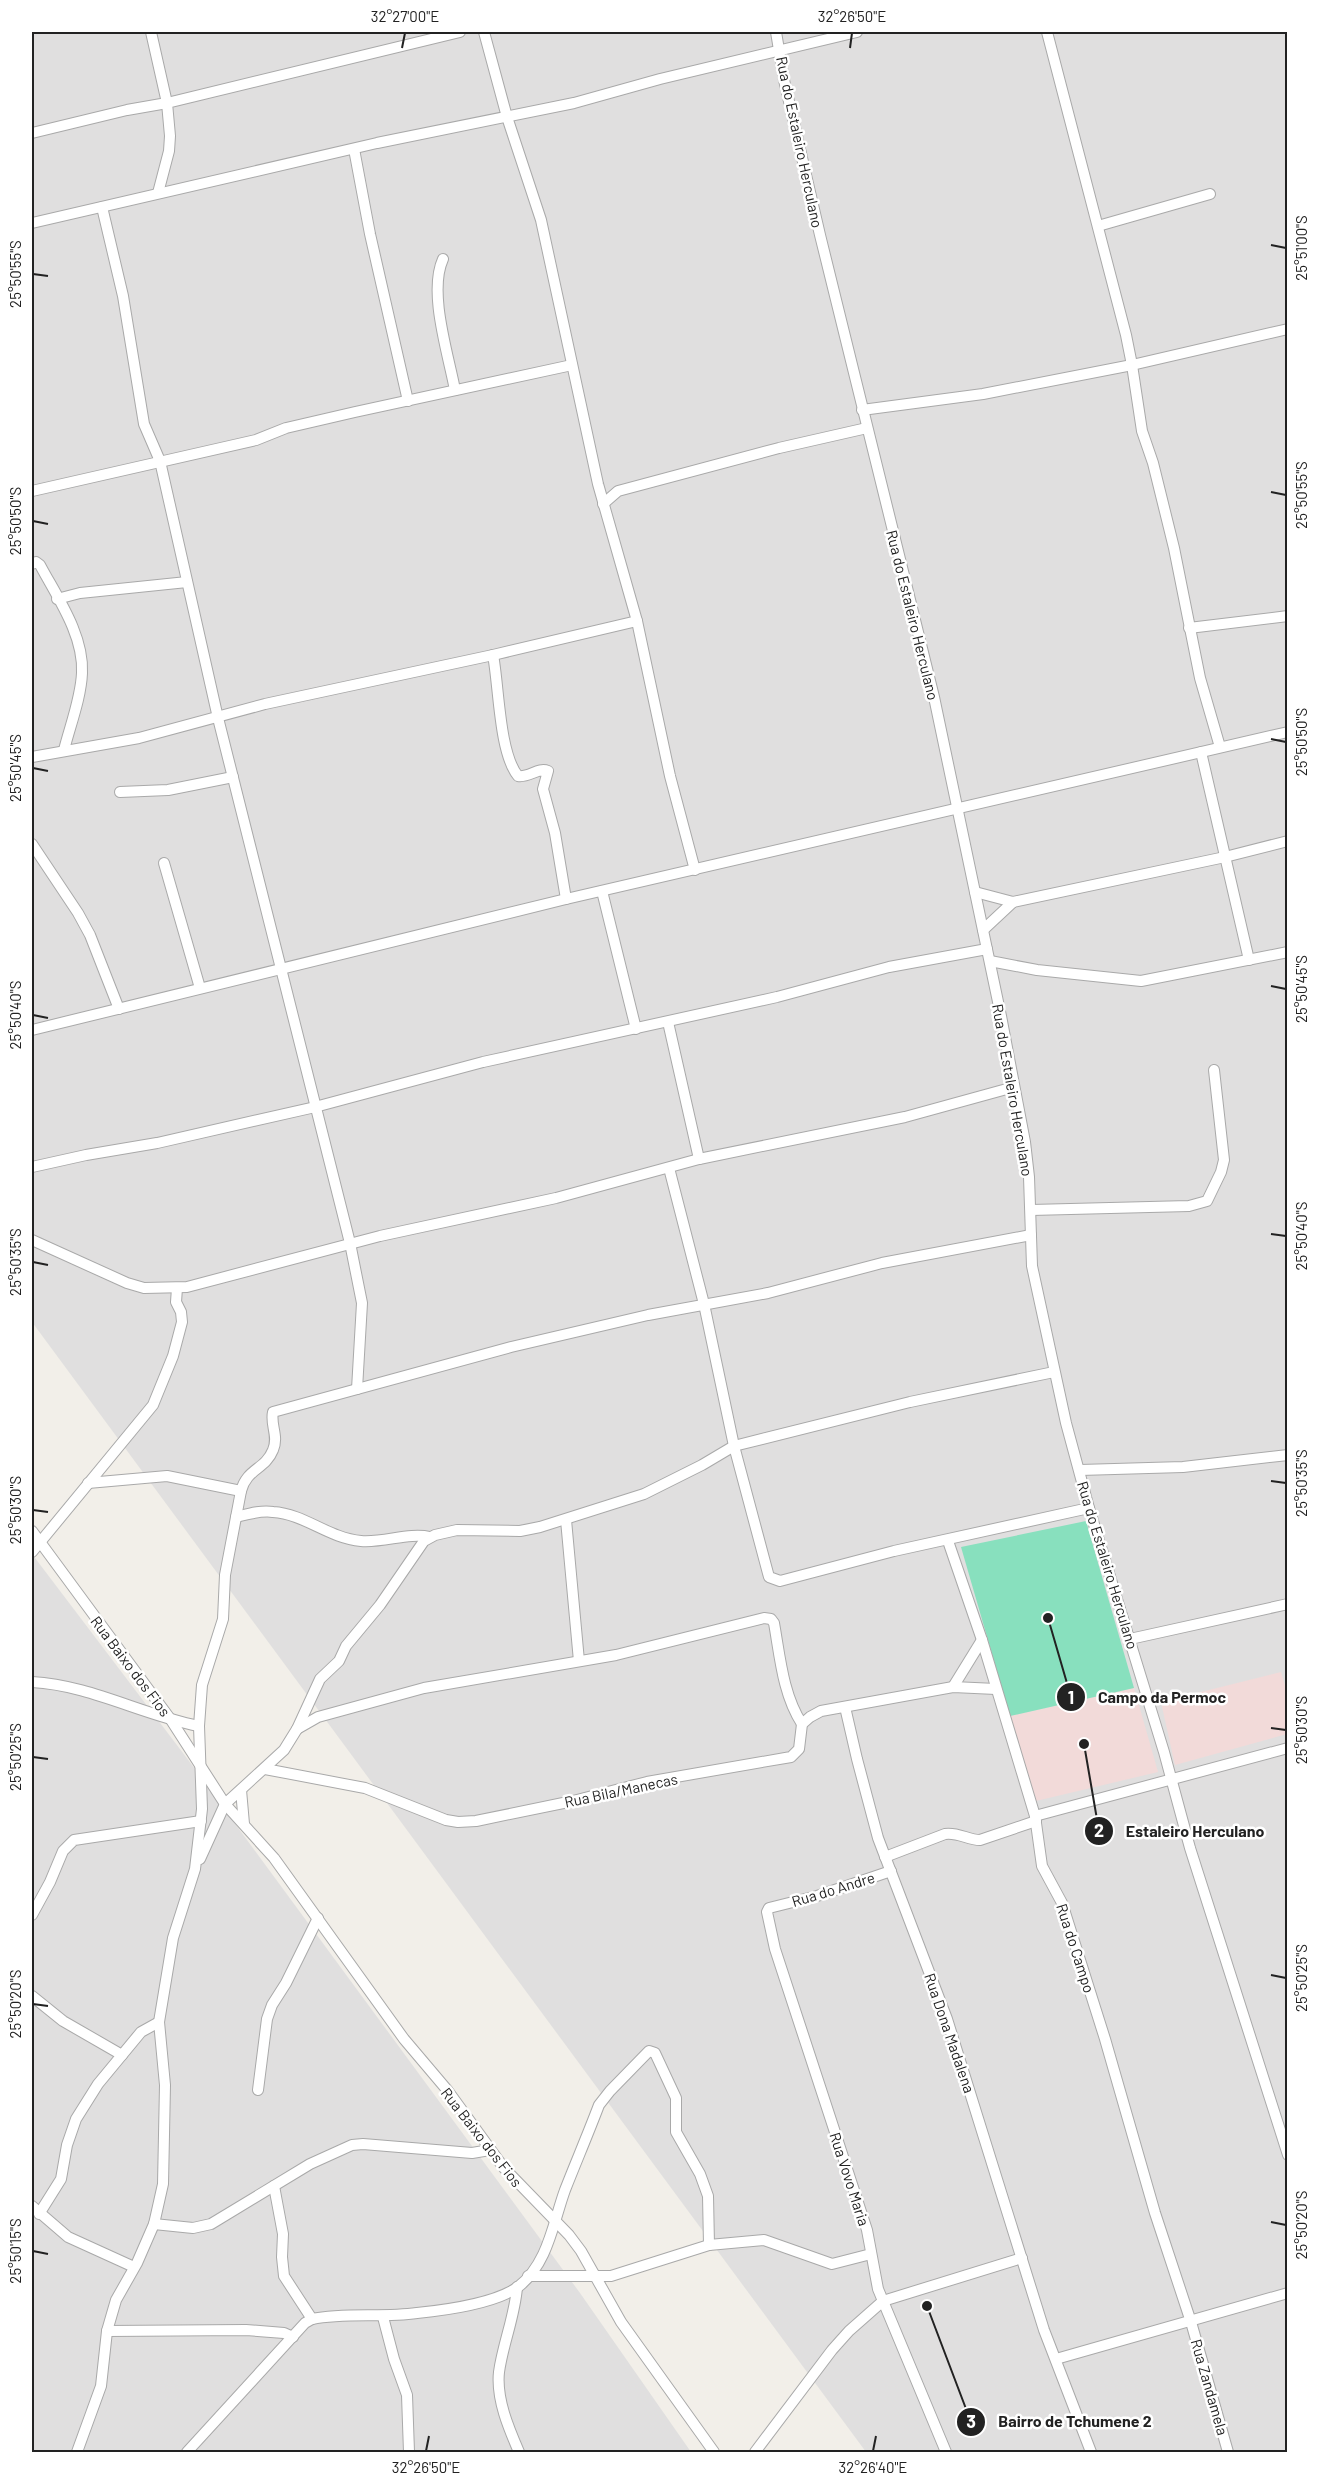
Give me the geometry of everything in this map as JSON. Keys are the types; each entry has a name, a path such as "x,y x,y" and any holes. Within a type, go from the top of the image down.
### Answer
{"street":[{"path":"151,32 167,103 170,136 169,151 158,193"},
{"path":"32,133 127,110 167,103 460,32"},
{"path":"484,32 507,117 541,220 598,484 637,621 670,776 695,870"},
{"name":"Rua do Estaleiro Herculano","path":"776,32 784,81 862,410 934,697 990,961 1026,1154 1031,1210 1032,1266 1054,1372 1089,1508 1130,1639 1190,1848 1287,2155"},
{"path":"32,223 354,149 574,103 857,32"},
{"path":"1047,32 1132,365 1142,431 1153,463 1174,548 1200,678 1220,747"},
{"path":"354,149 370,234 408,401"},
{"path":"1098,226 1210,194"},
{"path":"102,207 123,296 144,424 160,461 218,718 350,1244 362,1303 357,1389"},
{"path":"442,259 438,268 436,298 455,390"},
{"path":"862,410 983,394 1132,365 1287,329"},
{"path":"32,491 256,440 286,428 573,365"},
{"path":"603,504 618,491 867,428"},
{"path":"598,484 618,491"},
{"path":"32,564 36,562 40,565 77,638 82,673 64,750"},
{"path":"57,599 80,593 187,582"},
{"path":"1189,628 1287,616"},
{"path":"32,757 139,738 264,704 493,655 637,621"},
{"path":"493,655 504,739 513,770 518,776 523,777 541,770 548,771 543,789 555,834 566,899"},
{"path":"32,1030 566,899 1287,732"},
{"path":"1201,752 1249,960"},
{"path":"120,792 168,790 233,777"},
{"path":"975,892 1013,902 1225,857 1287,841"},
{"path":"32,844 90,935 118,1010"},
{"path":"164,863 200,988"},
{"path":"602,891 636,1029"},
{"path":"983,930 1013,902"},
{"path":"32,1167 157,1143 315,1107 483,1062 777,997 889,968 987,949"},
{"path":"990,961 1037,970 1141,981 1287,952"},
{"path":"668,1022 699,1159"},
{"path":"1031,1210 1189,1206 1207,1201 1221,1172 1224,1160 1214,1070"},
{"path":"32,1240 144,1288 177,1288 350,1244 556,1198 699,1159 905,1117 1014,1086"},
{"path":"669,1168 704,1304 734,1446 763,1562 769,1577 780,1581 877,1555 1089,1508"},
{"path":"195,1869 201,1821 199,1726 203,1676 223,1619 225,1575 244,1479 269,1458 274,1448 276,1436 272,1421 273,1412 511,1347 704,1304 768,1293 882,1263 1031,1235"},
{"path":"32,1552 38,1541 134,1429 156,1398 173,1356 182,1322 181,1312 176,1302 177,1288"},
{"path":"77,2452 101,2386 105,2369 107,2331 116,2300 154,2224 163,2184 165,2085 159,2022 173,1938 195,1869 225,1804 284,1750 297,1729 307,1702 320,1679 339,1661 346,1646 380,1605 424,1541 430,1537 457,1530 526,1531 644,1494 734,1446 910,1402 1054,1372"},
{"path":"1080,1470 1183,1467 1287,1455"},
{"path":"88,1483 167,1476 241,1491"},
{"path":"236,1517 262,1511 280,1513 300,1518 341,1538 360,1541 386,1542 420,1535 430,1537"},
{"path":"566,1520 579,1661"},
{"name":"Rua Baixo dos Fios","path":"32,1532 171,1720 225,1804 274,1858 404,2039 448,2091 490,2150 521,2188 569,2235 621,2322 714,2452"},
{"name":"Rua do Campo","path":"948,1541 982,1640 1036,1818 1042,1866 1062,1903 1119,2085 1164,2243 1191,2322"},
{"path":"1130,1639 1287,1604"},
{"path":"297,1729 318,1717 424,1688 522,1673 616,1655 769,1619 774,1623 792,1707 802,1724 821,1712 953,1687 996,1689"},
{"path":"953,1687 982,1640"},
{"path":"32,1682 60,1685 106,1697 171,1720 199,1726"},
{"name":"Rua Dona Madalena","path":"845,1707 856,1759 885,1857 950,2030 1056,2360 1091,2452"},
{"name":"Rua Bila/Manecas","path":"265,1768 365,1788 446,1820 476,1821 573,1801 647,1782 790,1757 799,1749 802,1724"},
{"path":"885,1857 945,1834 952,1833 972,1840 981,1840 1036,1818 1287,1748"},
{"path":"241,1790 244,1824"},
{"path":"32,1915 50,1882 63,1851 70,1842 78,1838 111,1836 201,1821"},
{"name":"Rua do Andre","path":"775,1906 817,1896 891,1871"},
{"name":"Rua Vovo Maria","path":"775,1906 769,1908 767,1912 775,1949 867,2230 883,2301 946,2452"},
{"path":"258,2090 267,2019 272,2005 318,1918"},
{"path":"32,1996 63,2021 122,2055"},
{"path":"134,2267 82,2245 34,2212 61,2179 76,2119 98,2084 141,2032 159,2022"},
{"path":"187,2452 312,2319 383,2317 469,2304 517,2287 528,2276 549,2244 554,2221 599,2105 646,2053 653,2051 667,2076 676,2098 676,2132 700,2174 708,2196 708,2245"},
{"path":"154,2224 193,2228 204,2226 330,2153 356,2144 472,2154 490,2150"},
{"path":"274,2186 283,2235 284,2277 312,2319"},
{"path":"549,2244 569,2235"},
{"path":"528,2276 610,2276 632,2271 708,2245 764,2240 837,2265 871,2254"},
{"path":"755,2452 832,2350 849,2331 883,2301 1022,2258"},
{"path":"517,2287 516,2307 504,2345 499,2380 508,2426 519,2452"},
{"path":"1056,2360 1287,2293"},
{"path":"383,2317 394,2359 407,2395 409,2452"},
{"name":"Rua Zandamela","path":"1191,2322 1228,2452"},
{"path":"107,2331 246,2330 284,2333 293,2337"}],"shaded area":[{"path":"32,32 1287,32 1287,2452 866,2452 32,1322"},
{"path":"32,1554 189,1761 580,2293 691,2452 32,2452"},
{"path":"1281,1672 1287,1692 1287,1734 1175,1765 1161,1702"},
{"path":"1134,1688 1158,1772 1036,1801 1010,1716"}],"green space":[{"path":"1086,1521 1134,1688 1010,1716 961,1547"}],"place":[{"name":"Campo da Permoc","path":"1048,1618"},
{"name":"Estaleiro Herculano","path":"1084,1744"},
{"name":"Bairro de Tchumene 2","path":"927,2306"}]}
